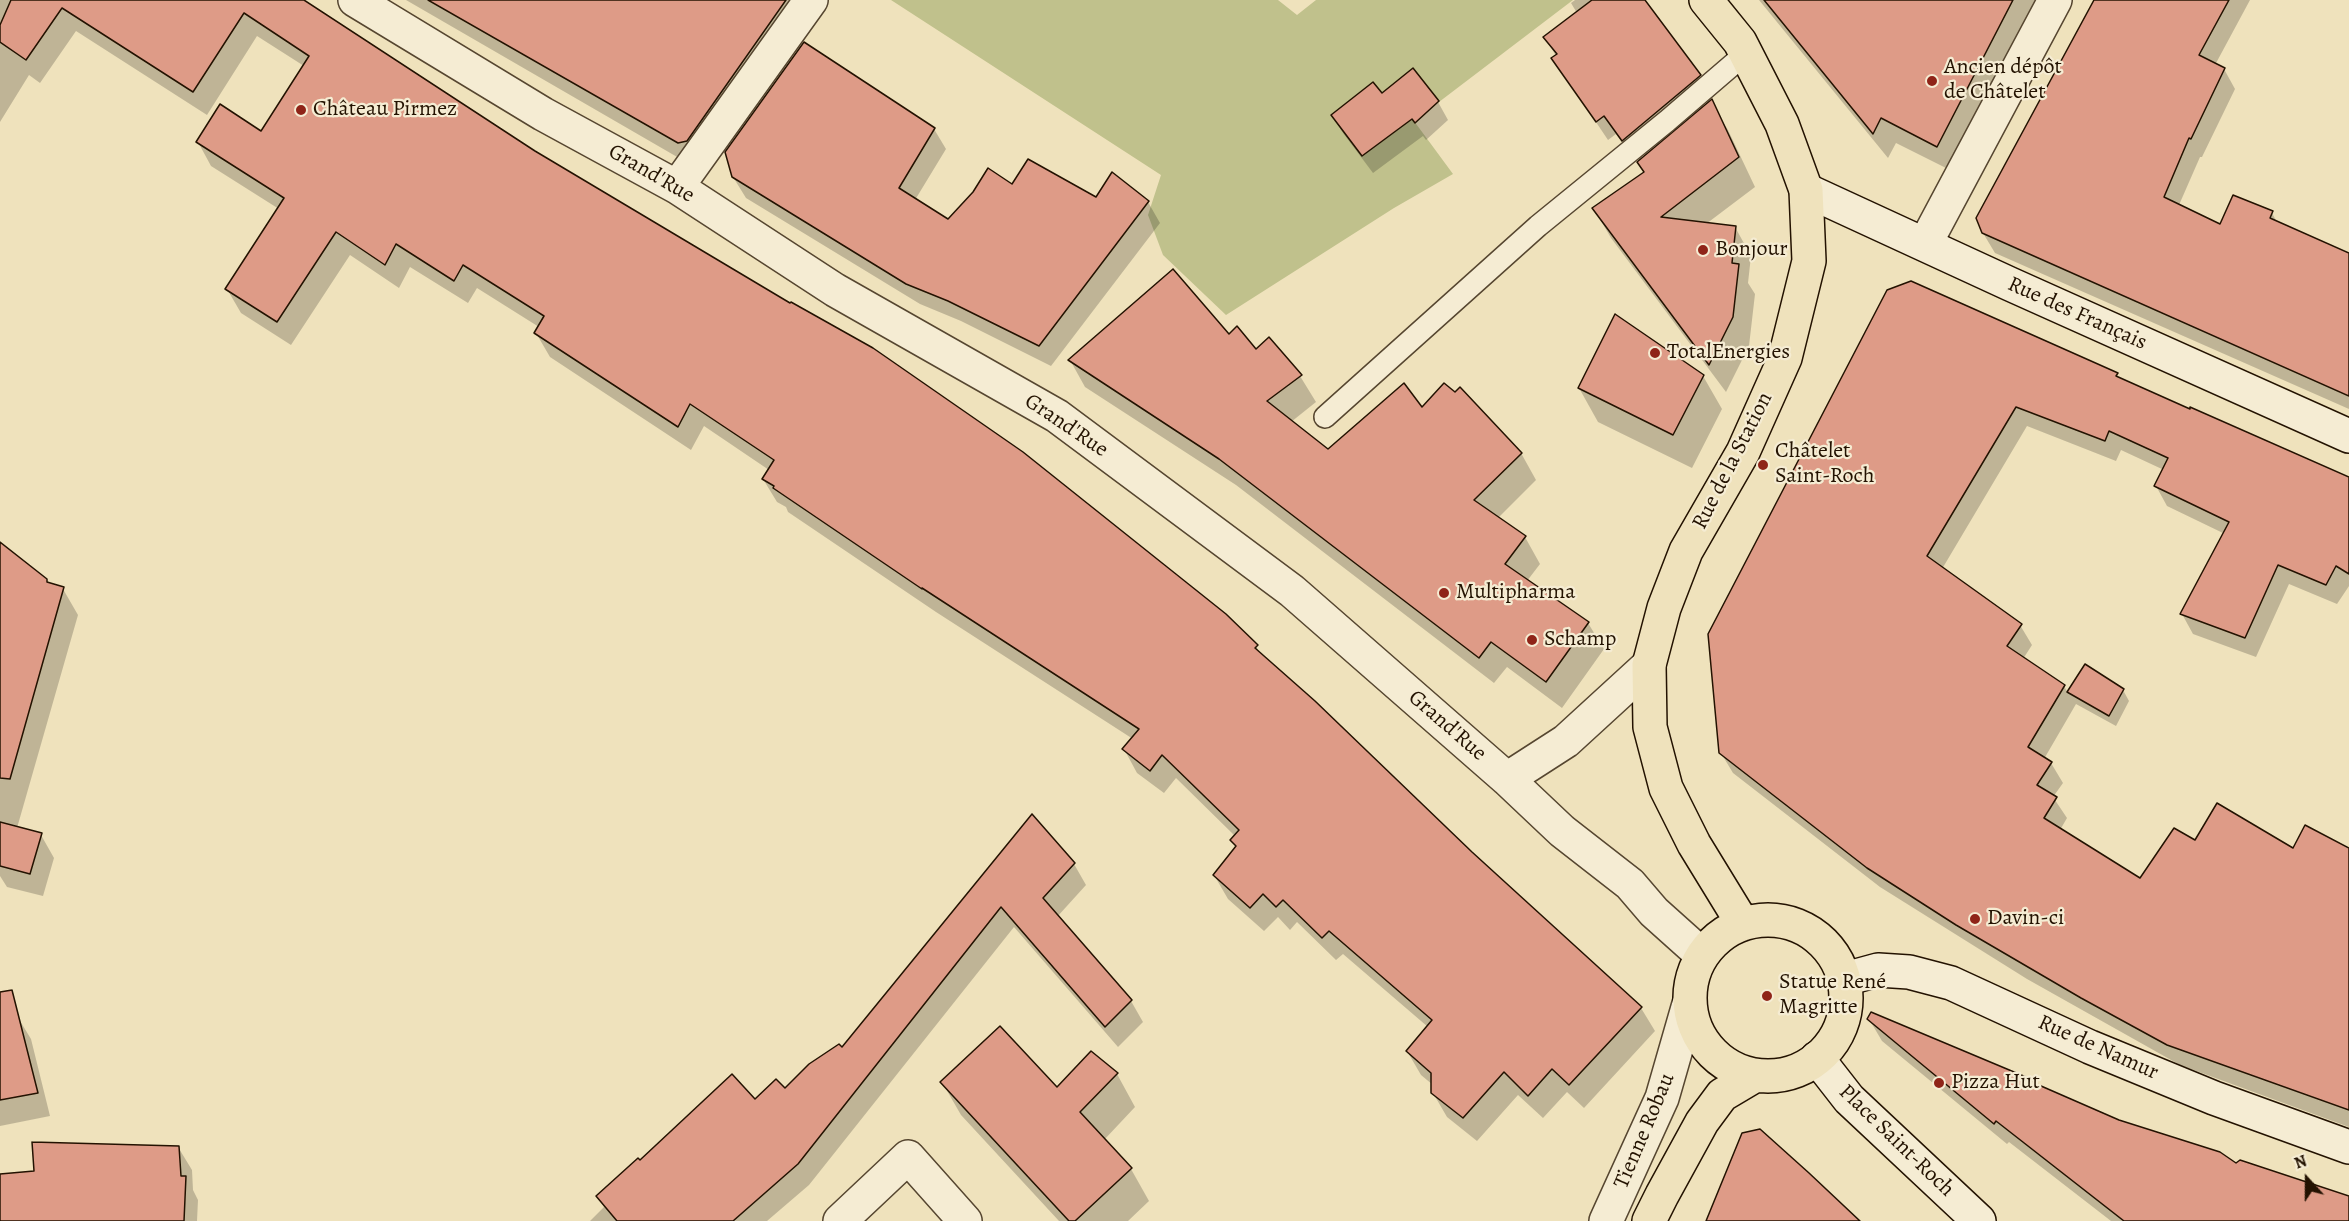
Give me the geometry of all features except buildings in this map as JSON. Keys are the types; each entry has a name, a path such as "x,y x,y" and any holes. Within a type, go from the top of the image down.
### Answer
{"main road":[{"name":"Rue de la Station","path":"1706,0 1740,42 1782,124 1806,190 1809,261 1785,358 1743,452 1686,551 1664,608 1649,665 1650,727 1666,788 1694,844 1743,924"},
{"path":"1768,919 1794,924 1802,928 1816,936 1834,955 1845,979 1847,1004 1840,1030 1826,1051 1805,1067 1781,1076 1754,1076 1730,1067 1710,1051 1696,1030 1689,1004 1692,979 1702,955 1720,936 1743,924 1768,919"},
{"name":"Tienne Robau","path":"1650,1221 1702,1122 1722,1095 1754,1076"}],"street":[{"name":"Grand'Rue","path":"355,0 543,114 677,187 835,290 1057,416 1292,591 1507,779 1562,831 1630,884 1654,912 1702,955"},
{"path":"677,187 811,0"},
{"path":"1925,244 2055,0"},
{"name":"Rue des Français","path":"1806,190 2020,289 2349,436"},
{"path":"1507,779 1566,741 1649,665"},
{"name":"Rue de Namur","path":"1845,979 1878,970 1909,972 1952,983 2100,1051 2214,1098 2349,1148"},
{"name":"Tienne Robau","path":"1606,1221 1662,1098 1689,1004"},
{"name":"Place Saint-Roch","path":"1817,1058 1849,1099 1979,1221"},
{"path":"840,1221 908,1157 965,1221"}],"lane":[{"path":"1325,417 1539,226 1745,54"}],"green space":[{"path":"891,0 1278,0 1297,15 1316,0 1573,0 1414,121 1453,174 1394,208 1226,315 1163,255 1148,215 1161,175"}],"place":[{"name":"Ancien dépôt de Châtelet","path":"1932,81"},
{"name":"Château Pirmez","path":"301,110"},
{"name":"Bonjour","path":"1703,250"},
{"name":"TotalEnergies","path":"1655,353"},
{"name":"Châtelet Saint-Roch","path":"1763,465"},
{"name":"Multipharma","path":"1444,593"},
{"name":"Schamp","path":"1532,640"},
{"name":"Davin-ci","path":"1975,919"},
{"name":"Statue René Magritte","path":"1767,996"},
{"name":"Pizza Hut","path":"1939,1083"}]}
